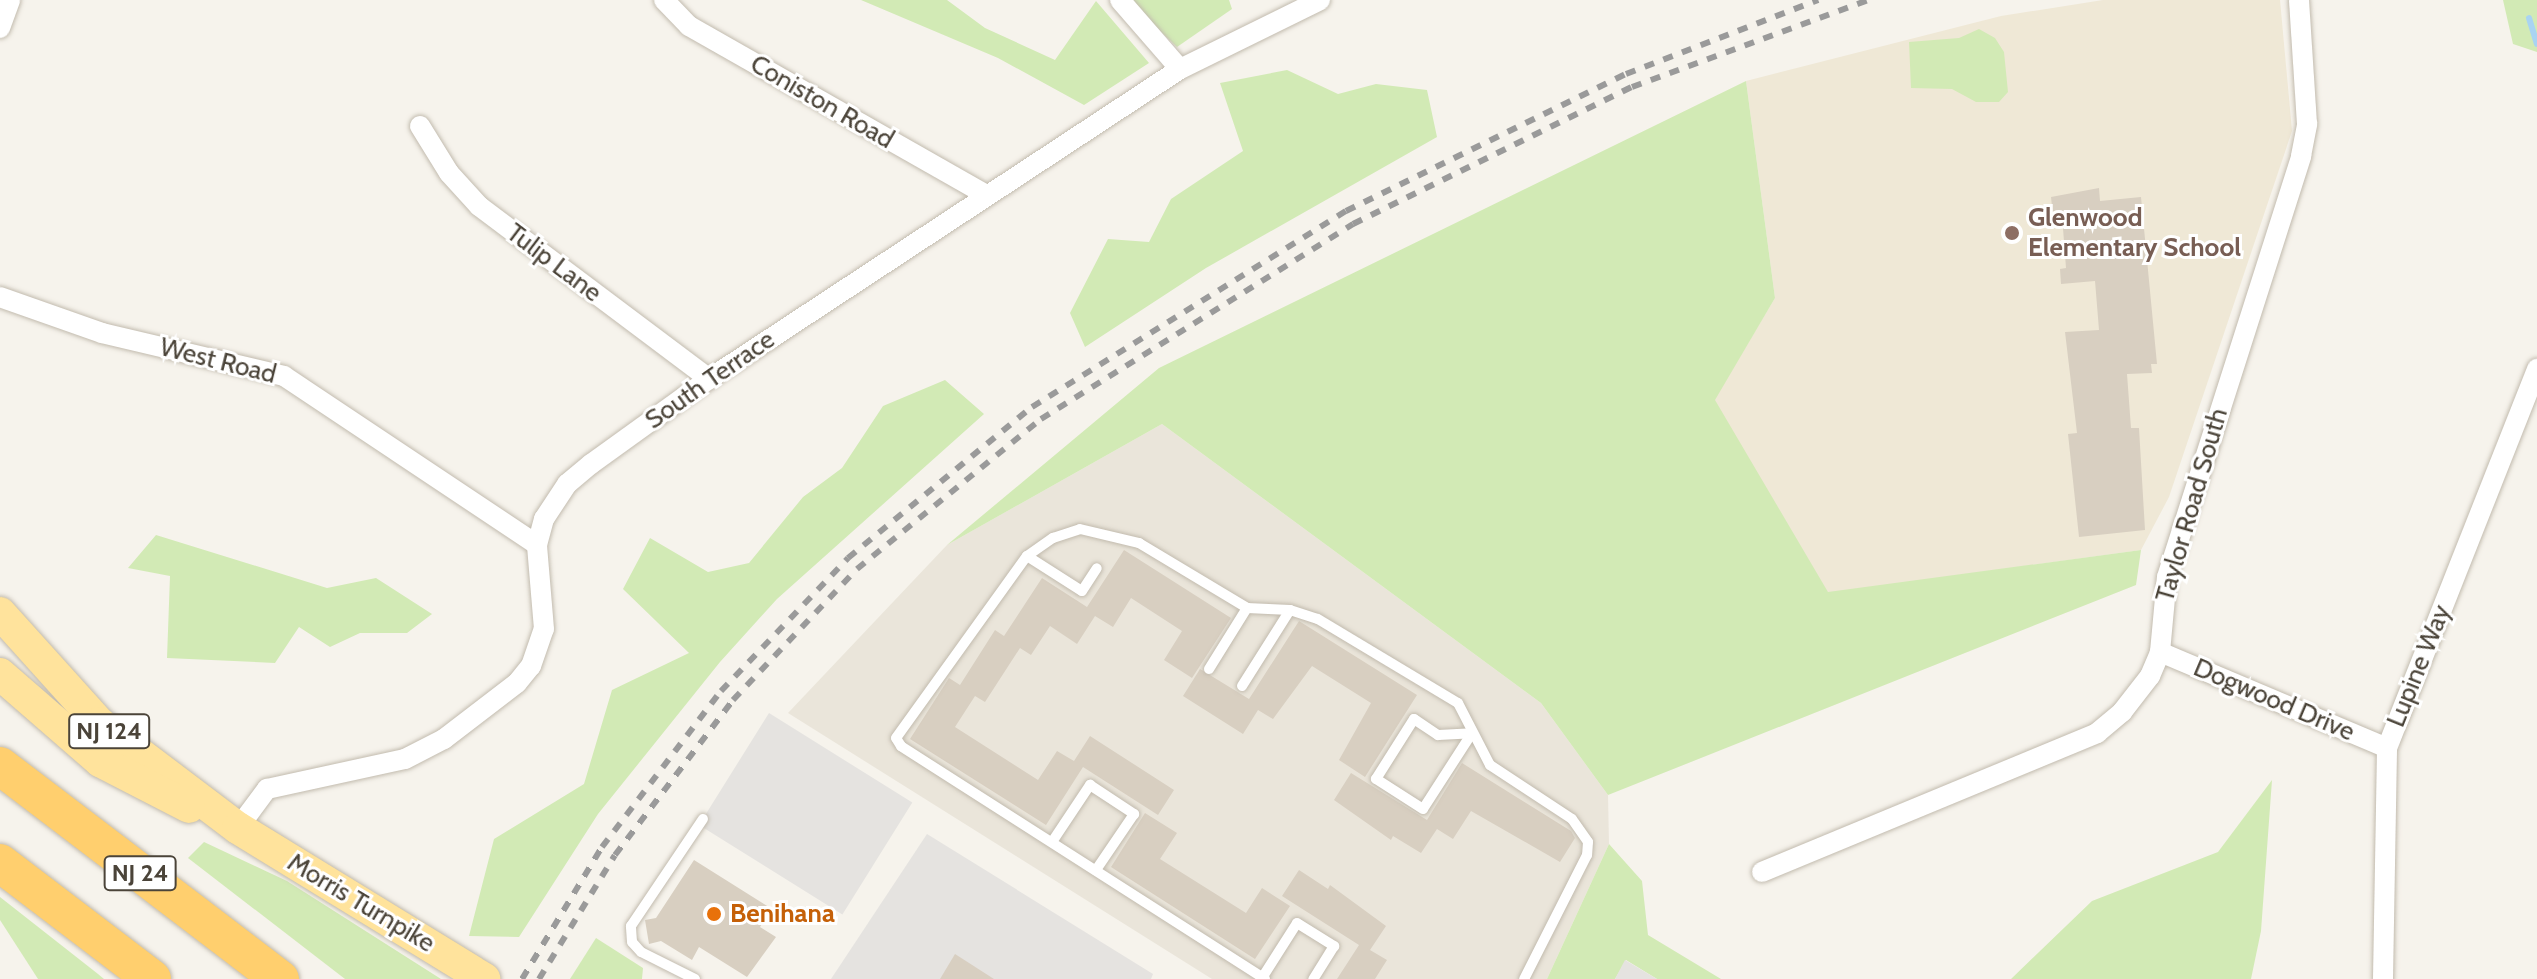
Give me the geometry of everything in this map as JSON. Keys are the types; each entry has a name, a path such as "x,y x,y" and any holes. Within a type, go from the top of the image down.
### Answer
{"highway":[{"name":"NJ 24","path":"0,766 280,979"},
{"name":"NJ 24","path":"0,863 152,979"}],"main road":[{"name":"NJ 124","path":"0,613 99,723 238,828"},
{"name":"NJ 124","path":"0,674 100,761 136,784 238,828"},
{"name":"Morris Turnpike","path":"238,828 484,979"}],"street":[{"path":"0,28 10,0"},
{"name":"Coniston Road","path":"664,0 689,26 986,195"},
{"path":"1120,0 1180,69"},
{"name":"South Terrace","path":"238,828 267,789 405,759 444,739 517,683 531,666 544,629 537,545 544,519 567,484 709,379 1180,69 1320,0"},
{"name":"Taylor Road South","path":"1762,872 2097,733 2122,712 2160,652 2167,577 2301,156 2307,124 2299,0"},
{"name":"Tulip Lane","path":"420,126 449,173 479,206 709,379"},
{"name":"West Road","path":"0,297 102,333 284,376 537,545"},
{"name":"Lupine Way","path":"2383,979 2387,748 2537,369"},
{"name":"Dogwood Drive","path":"2160,652 2387,748"}],"lane":[{"path":"1313,979 1334,946 1297,923 1264,978 901,746 896,738 1027,556 1053,538 1080,529 1139,543 1247,608 1290,610 1318,619 1425,680 1458,703 1490,765 1572,819 1588,842 1587,855 1524,979"},
{"path":"1027,556 1082,591 1097,568"},
{"path":"1209,669 1247,608"},
{"path":"1242,686 1290,610"},
{"path":"1414,719 1438,735 1472,733 1423,809 1376,779 1414,719"},
{"path":"1052,842 1090,785 1134,814 1096,870"},
{"path":"695,979 678,976 641,952 632,942 631,926 703,819"}],"shaded area":[{"name":"Glenwood Elementary School","path":"2103,0 2280,0 2292,131 2169,497 2141,550 1828,593 1714,400 1775,298 1746,81 2001,16"},
{"path":"1162,424 1541,703 1608,795 1609,844 1547,979 1212,979 788,713 947,545"},
{"path":"769,713 912,803 842,914 699,825"},
{"path":"927,834 1153,974 1151,979 831,979"},
{"path":"1625,960 1657,979 1615,979"}],"green space":[{"path":"861,0 947,0 985,28 1055,60 1096,1 1149,63 1084,105 998,58"},
{"path":"1128,0 1229,0 1232,9 1177,47"},
{"path":"2503,0 2537,0 2537,52 2513,44"},
{"path":"1979,29 1995,38 2004,52 2008,92 1999,102 1976,102 1952,89 1911,88 1909,42 1959,38"},
{"path":"1287,70 1338,94 1376,84 1427,90 1437,137 1206,268 1085,347 1070,313 1108,239 1149,242 1171,199 1243,151 1220,83"},
{"path":"1746,81 1775,298 1715,400 1828,592 2141,550 2136,585 1608,795 1541,703 1162,424 947,545 1159,368"},
{"path":"945,380 984,414 777,599 720,662 598,814 519,937 469,936 494,839 584,784 612,690 689,653 623,589 650,538 708,572 749,563 803,497 842,468 883,406"},
{"path":"156,535 327,588 376,578 432,614 407,633 360,633 330,647 299,627 275,663 167,658 170,576 128,568"},
{"path":"2272,780 2261,931 2251,979 2011,979 2092,901 2218,852"},
{"path":"204,842 287,881 441,979 345,979 188,858"},
{"path":"1609,844 1642,881 1648,935 1721,979 1657,979 1626,960 1615,979 1547,979"},
{"path":"0,897 104,979 38,979 0,920"},
{"path":"596,938 643,968 642,979 570,979"}],"building":[{"name":"Glenwood Elementary School","path":"2099,188 2100,201 2141,197 2157,364 2151,364 2152,373 2127,374 2131,428 2139,428 2145,530 2079,537 2068,434 2077,433 2065,332 2099,330 2095,281 2061,284 2060,269 2066,268 2062,215 2053,216 2051,197"},
{"path":"1124,550 1231,618 1192,678 1164,660 1182,631 1131,598 1113,627 1095,616 1077,644 1050,626 1031,655 1020,648 985,702 975,696 955,727 1038,780 1057,751 1074,761 1090,736 1174,790 1158,815 1083,767 1046,825 910,739 949,678 960,685 995,630 1004,636 1042,578 1087,607"},
{"path":"1299,621 1417,695 1365,777 1339,760 1371,703 1312,666 1273,719 1258,710 1243,734 1183,696 1200,669 1249,699"},
{"path":"1462,763 1571,831 1575,838 1560,862 1471,811 1453,839 1437,829 1421,853 1393,836 1391,840 1334,800 1351,773 1427,820"},
{"path":"1145,813 1177,833 1160,859 1246,913 1262,888 1290,906 1255,959 1111,867"},
{"name":"Benihana","path":"694,860 772,909 760,927 776,937 747,977 699,947 692,960 661,941 649,944 645,920 656,918"},
{"path":"1299,870 1328,889 1330,885 1386,926 1370,950 1387,960 1375,979 1337,979 1359,945 1282,896"},
{"path":"955,954 994,979 940,979"}],"waterway":[{"path":"2529,18 2537,44"}],"railway":[{"path":"522,979 602,847 721,691 848,558 1032,407 1346,211 1626,74 1818,0"},
{"path":"539,979 615,855 733,700 857,569 1041,419 1353,224 1632,87 1868,0"}],"place":[{"name":"Glenwood Elementary School","path":"2012,233"},
{"name":"Benihana","path":"714,914"}]}
